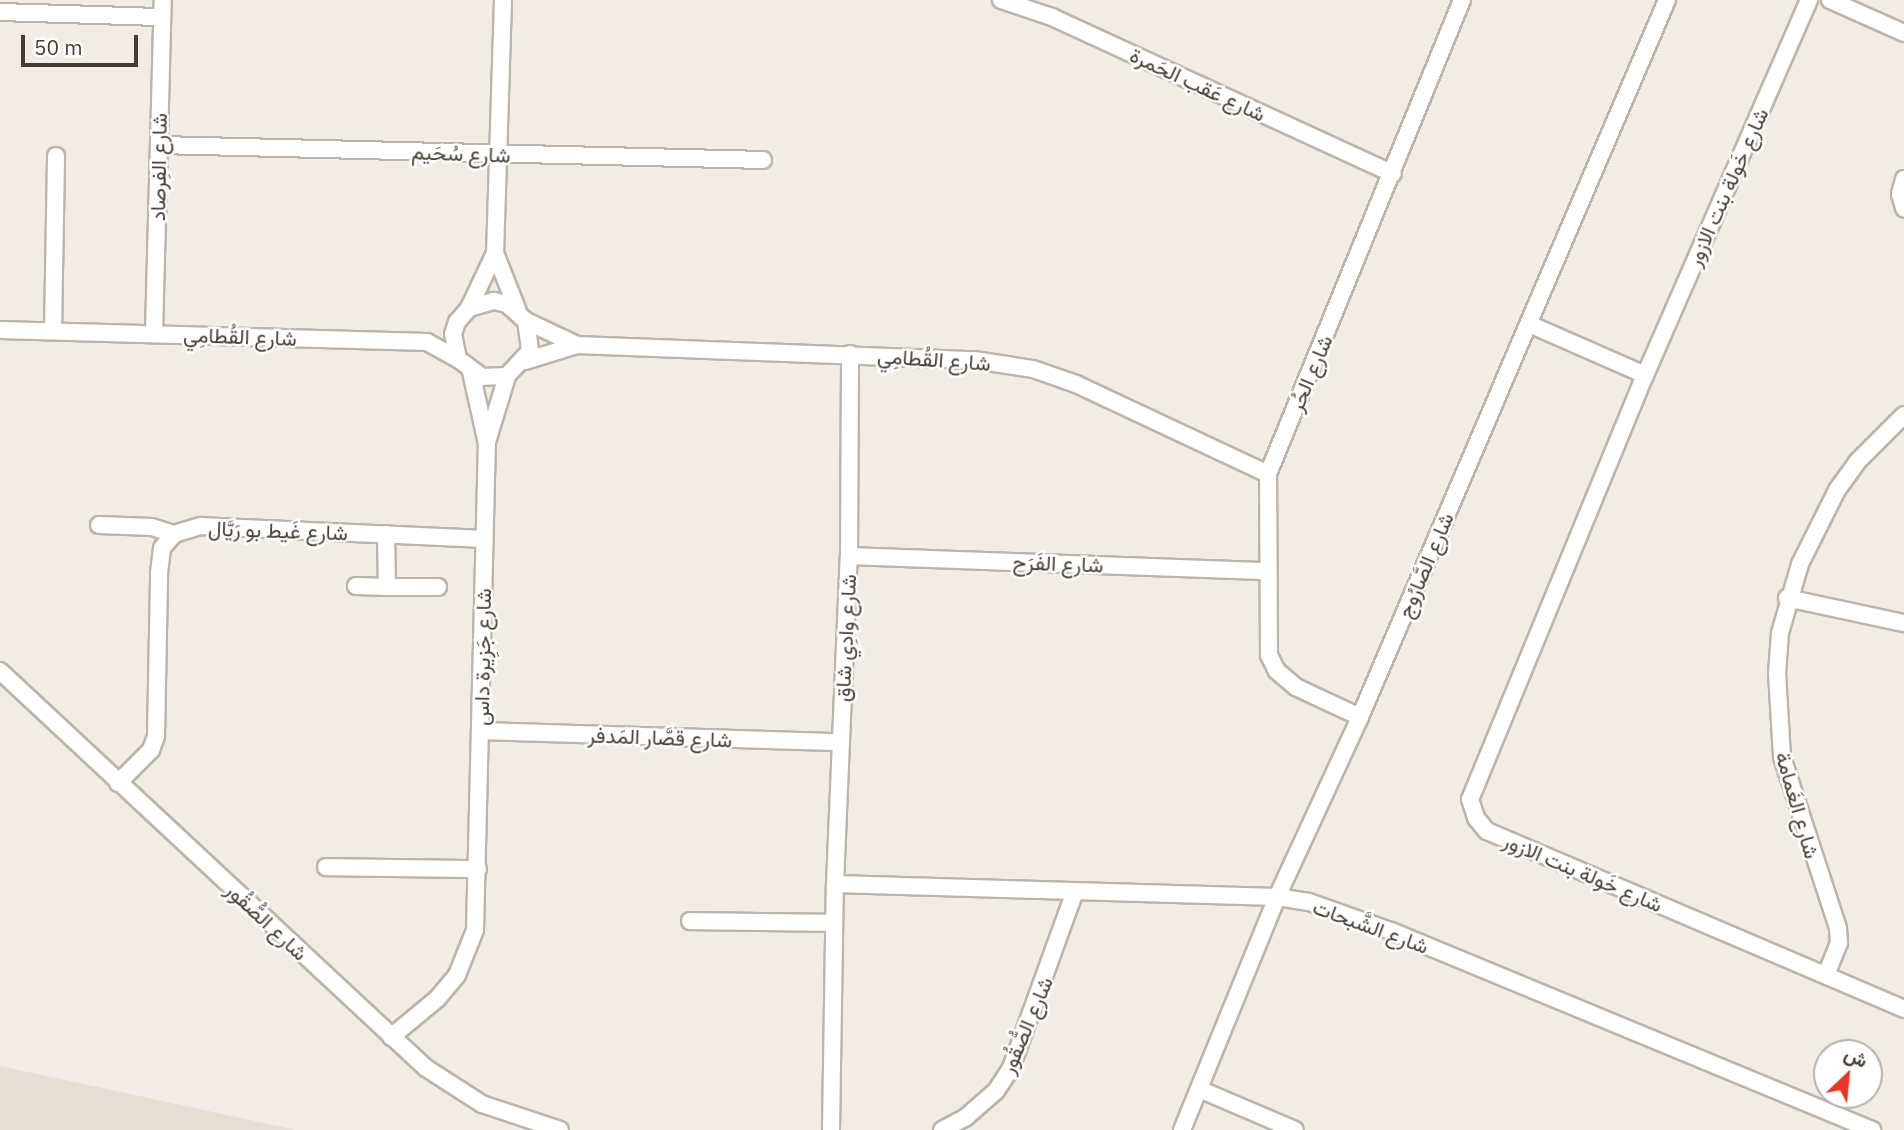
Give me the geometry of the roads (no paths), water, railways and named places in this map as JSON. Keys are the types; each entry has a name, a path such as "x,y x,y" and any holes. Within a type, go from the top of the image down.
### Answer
{"street":[{"name":"شارع الفِرصاد","path":"154,333 163,0"},
{"path":"495,253 531,341 525,361 507,376 495,379 471,372 458,359 453,334 457,323 469,308 495,253 503,0"},
{"name":"شارع عَقب الحَمرة","path":"1001,0 1052,17 1393,174"},
{"name":"شارع الحُر","path":"1360,717 1296,687 1277,671 1269,655 1268,474 1462,0"},
{"name":"شارع الصَّارُوج","path":"1182,1130 1277,897 1360,717 1667,0"},
{"name":"شارع خَولة بنت الازور","path":"1809,0 1645,375 1474,782 1473,808 1487,831 1904,1009"},
{"path":"1830,0 1904,33"},
{"path":"0,12 162,17"},
{"name":"شارع سُحَيم","path":"159,145 763,160"},
{"path":"53,331 56,156"},
{"path":"1904,179 1900,194 1904,208"},
{"path":"469,308 494,301 522,316"},
{"name":"شارع القُطامِي","path":"522,316 577,345"},
{"path":"427,342 457,323"},
{"path":"1529,324 1645,375"},
{"name":"شارع القُطامِي","path":"0,330 427,342 458,359"},
{"name":"شارع القُطامِي","path":"525,361 577,345 974,360 1033,369 1076,384 1268,474"},
{"name":"شارع وادِي شاق","path":"831,1130 835,884 849,556 850,354"},
{"name":"شارع جَزِيرة داس","path":"391,1037 437,999 457,975 475,930 486,444 471,372"},
{"name":"شارع جَزِيرة داس","path":"486,444 507,376"},
{"name":"شارع الغَمامة","path":"1826,975 1839,943 1838,928 1782,757 1777,674 1787,598 1837,490 1857,462 1904,415"},
{"path":"99,525 152,527 174,534 162,548 159,573 156,736 151,750 118,783"},
{"name":"شارع غَيط بو رَيَّال","path":"174,534 201,526 483,539"},
{"path":"386,534 387,587"},
{"name":"شارع الفَرَح","path":"849,556 1267,571"},
{"path":"356,586 438,587"},
{"path":"1787,598 1904,623"},
{"name":"شارع الصُّقُور","path":"0,671 425,1068 482,1104 560,1130"},
{"name":"شارع قصَّار المَدفر","path":"481,732 840,742"},
{"path":"326,867 478,869"},
{"name":"شارع الشَّبحات","path":"835,884 1074,894 1277,897 1354,916 1872,1130"},
{"name":"شارع الصُّقُور","path":"942,1130 964,1118 996,1091 1011,1068 1074,894"},
{"path":"690,922 834,923"},
{"path":"1199,1089 1295,1130"}]}
